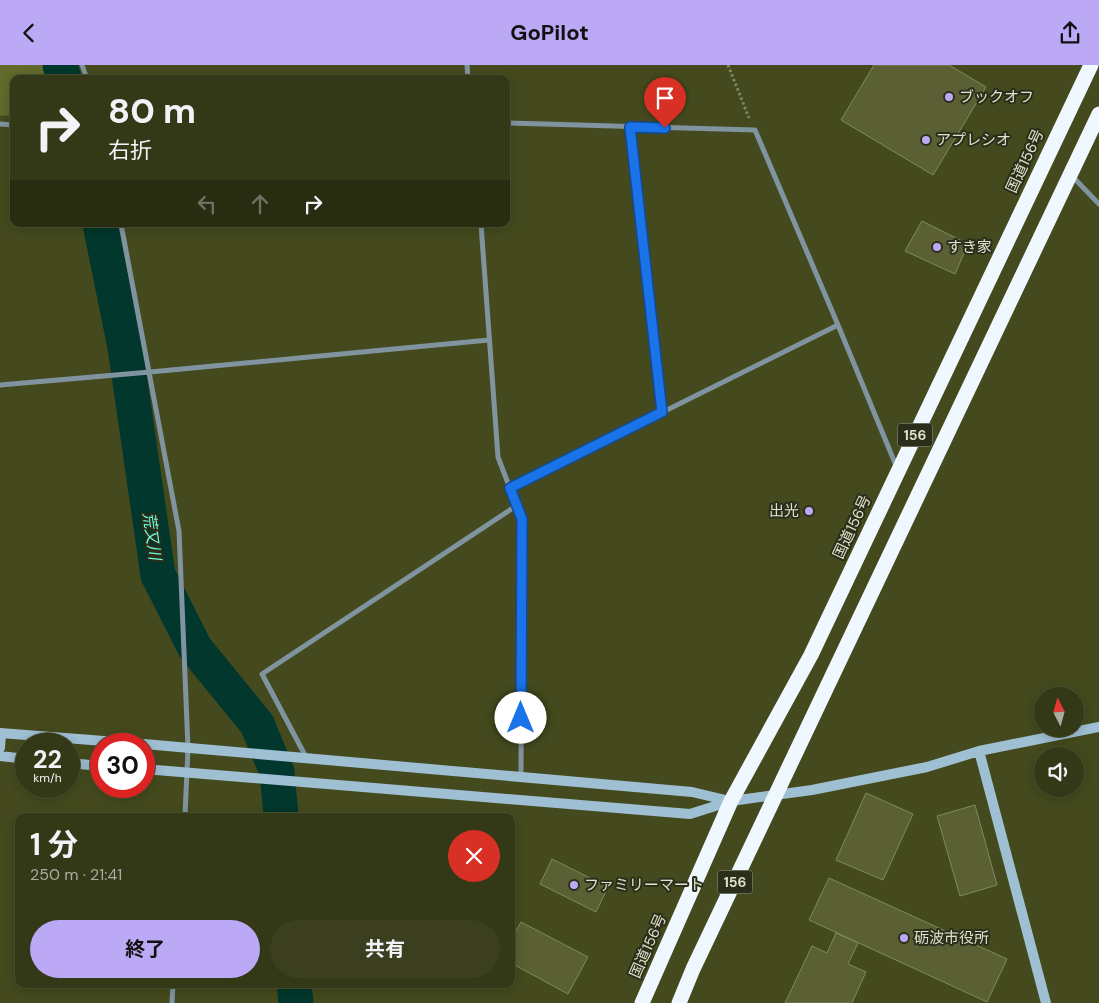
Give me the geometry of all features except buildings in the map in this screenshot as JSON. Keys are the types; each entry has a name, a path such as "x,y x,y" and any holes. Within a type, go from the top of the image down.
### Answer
{"highway":[{"name":"国道156号","path":"642,1003 731,801 811,655 1091,65"},
{"name":"156","path":"679,1003 693,969 1099,115"}],"street":[{"path":"510,123 754,130 838,325 898,471"},
{"path":"630,127 662,412"},
{"path":"1070,175 1099,204"},
{"path":"122,227 179,531 188,748 184,813"},
{"path":"480,227 498,457 522,519 521,777"},
{"path":"510,488 838,325"},
{"path":"0,385 489,340"},
{"path":"307,758 262,673 516,506"},
{"path":"155,770 690,814 731,801 812,790 927,767 979,751 1099,727"},
{"path":"0,748 0,733 90,740"},
{"path":"155,745 692,791 731,801"},
{"path":"979,751 1046,1003"},
{"path":"0,756 15,758"},
{"path":"172,1003 174,988"}],"path":[{"path":"728,65 754,130"}],"green space":[{"path":"0,65 54,65 57,75 10,75 10,115 0,116"}],"waterway":[{"name":"荒又川","path":"60,65 63,75"},
{"name":"荒又川","path":"101,227 125,347 158,575 195,648 257,724 277,772 281,813"},
{"name":"荒又川","path":"294,988 296,1003"}],"place":[{"name":"ブックオフ","path":"949,97"},
{"name":"アプレシオ","path":"926,140"},
{"name":"すき家","path":"937,247"},
{"name":"出光","path":"809,511"},
{"name":"ファミリーマート","path":"574,885"},
{"name":"砺波市役所","path":"904,938"}],"route":[{"path":"521,718 522,519 510,488 662,412 630,127 665,128"}]}
